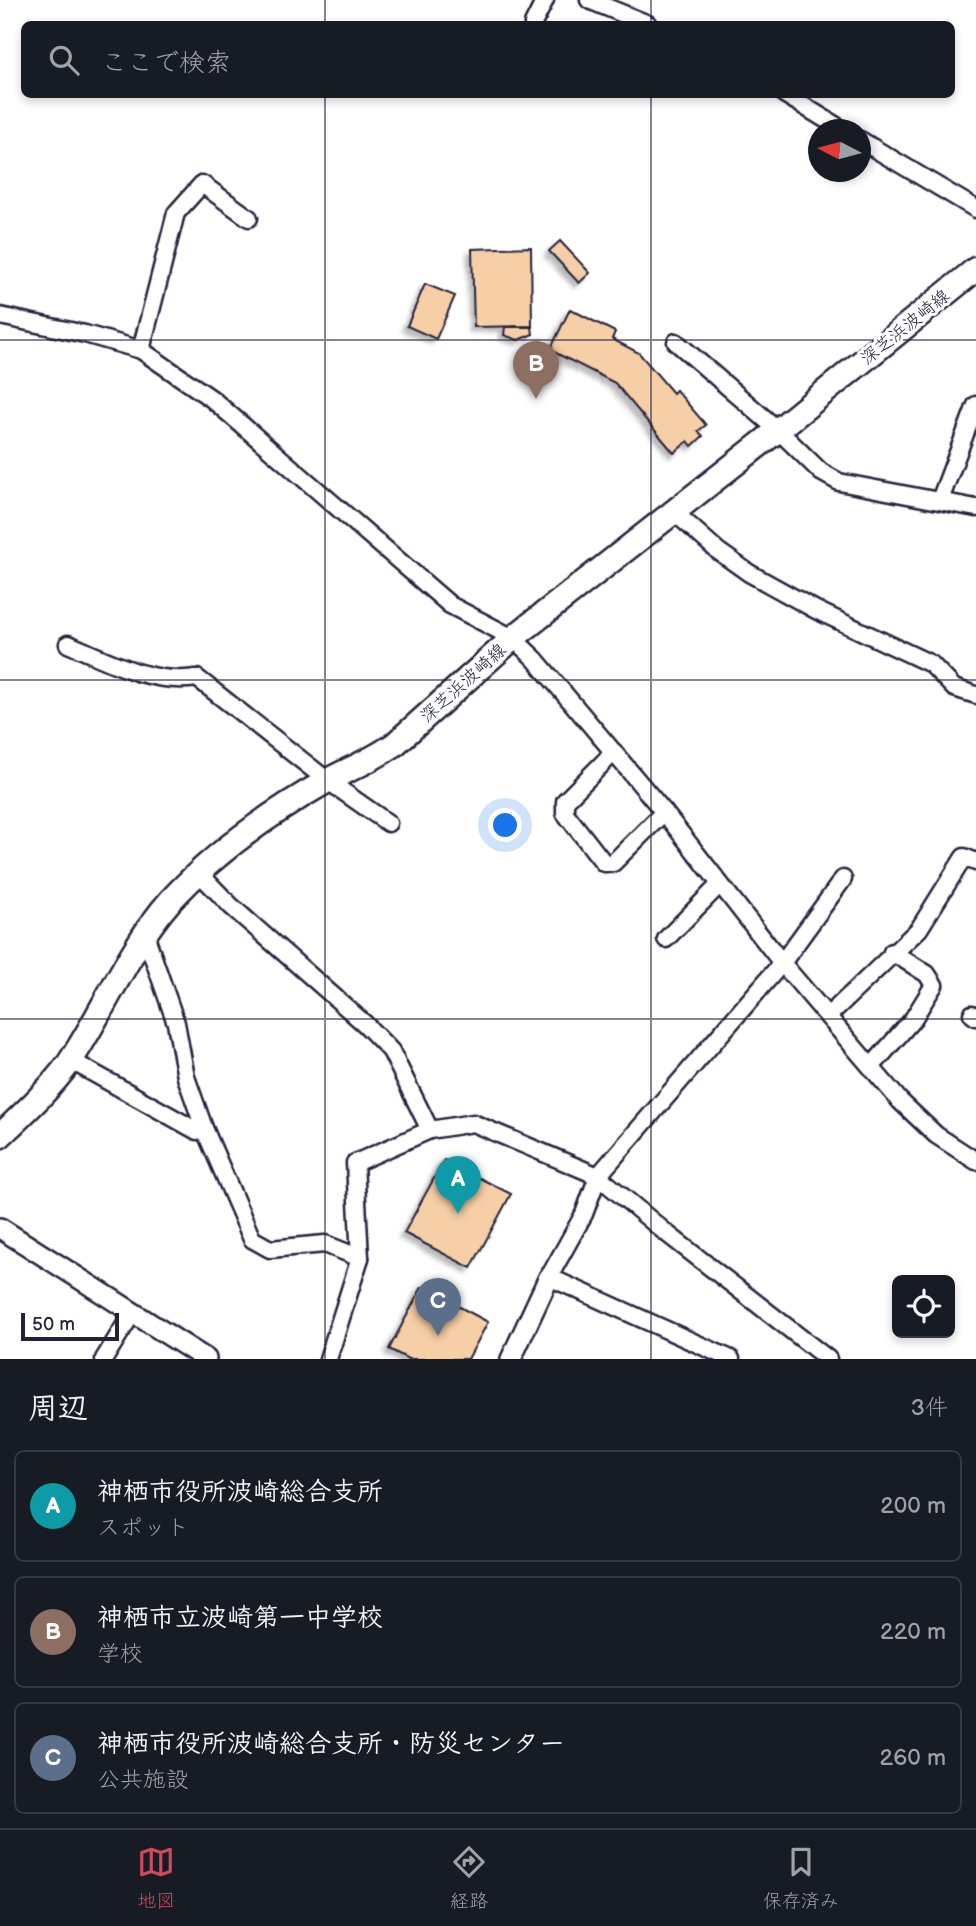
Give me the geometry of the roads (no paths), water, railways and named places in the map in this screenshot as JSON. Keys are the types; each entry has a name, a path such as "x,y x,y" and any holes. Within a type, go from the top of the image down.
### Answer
{"main road":[{"name":"深芝浜波崎線","path":"0,1136 40,1097 70,1060 145,934 169,902 200,873 263,821 328,781 381,755 513,638 778,430 976,269"}],"street":[{"path":"534,21 545,0"},
{"path":"589,0 641,21"},
{"path":"791,98 825,119"},
{"path":"871,147 976,209"},
{"path":"141,350 176,213 202,184 249,218"},
{"path":"0,316 85,334 141,350 212,399 450,605 513,638 535,659 614,752 782,963 900,1101 936,1135 976,1161"},
{"path":"676,342 778,430 821,472 839,482 976,508"},
{"path":"940,500 970,438 976,405"},
{"path":"673,511 718,551 749,572 816,610 931,664 954,688 976,695"},
{"path":"68,644 148,677 180,681 197,678 328,781 388,822"},
{"path":"614,752 565,801 565,813 604,863 613,863 664,812"},
{"path":"828,1016 919,929 964,857 976,862"},
{"path":"200,873 231,906 365,1024 391,1051 430,1130"},
{"path":"511,1359 549,1277 583,1214 598,1176 782,963 842,878"},
{"path":"666,939 720,884"},
{"path":"145,934 176,1023 186,1077 204,1128 252,1239 270,1249 325,1244 360,1258"},
{"path":"872,1066 914,1019 934,985 927,974 892,952"},
{"path":"70,1060 197,1131 204,1128"},
{"path":"328,1359 360,1258 355,1163 430,1130 473,1123 598,1176 665,1232 828,1359"},
{"path":"0,1228 206,1359"},
{"path":"549,1277 731,1359"},
{"path":"104,1359 133,1312"}],"place":[{"name":"神栖市立波崎第一中学校","path":"536,399"},
{"name":"神栖市役所波崎総合支所","path":"458,1214"},
{"name":"神栖市役所波崎総合支所・防災センター","path":"438,1336"}]}
